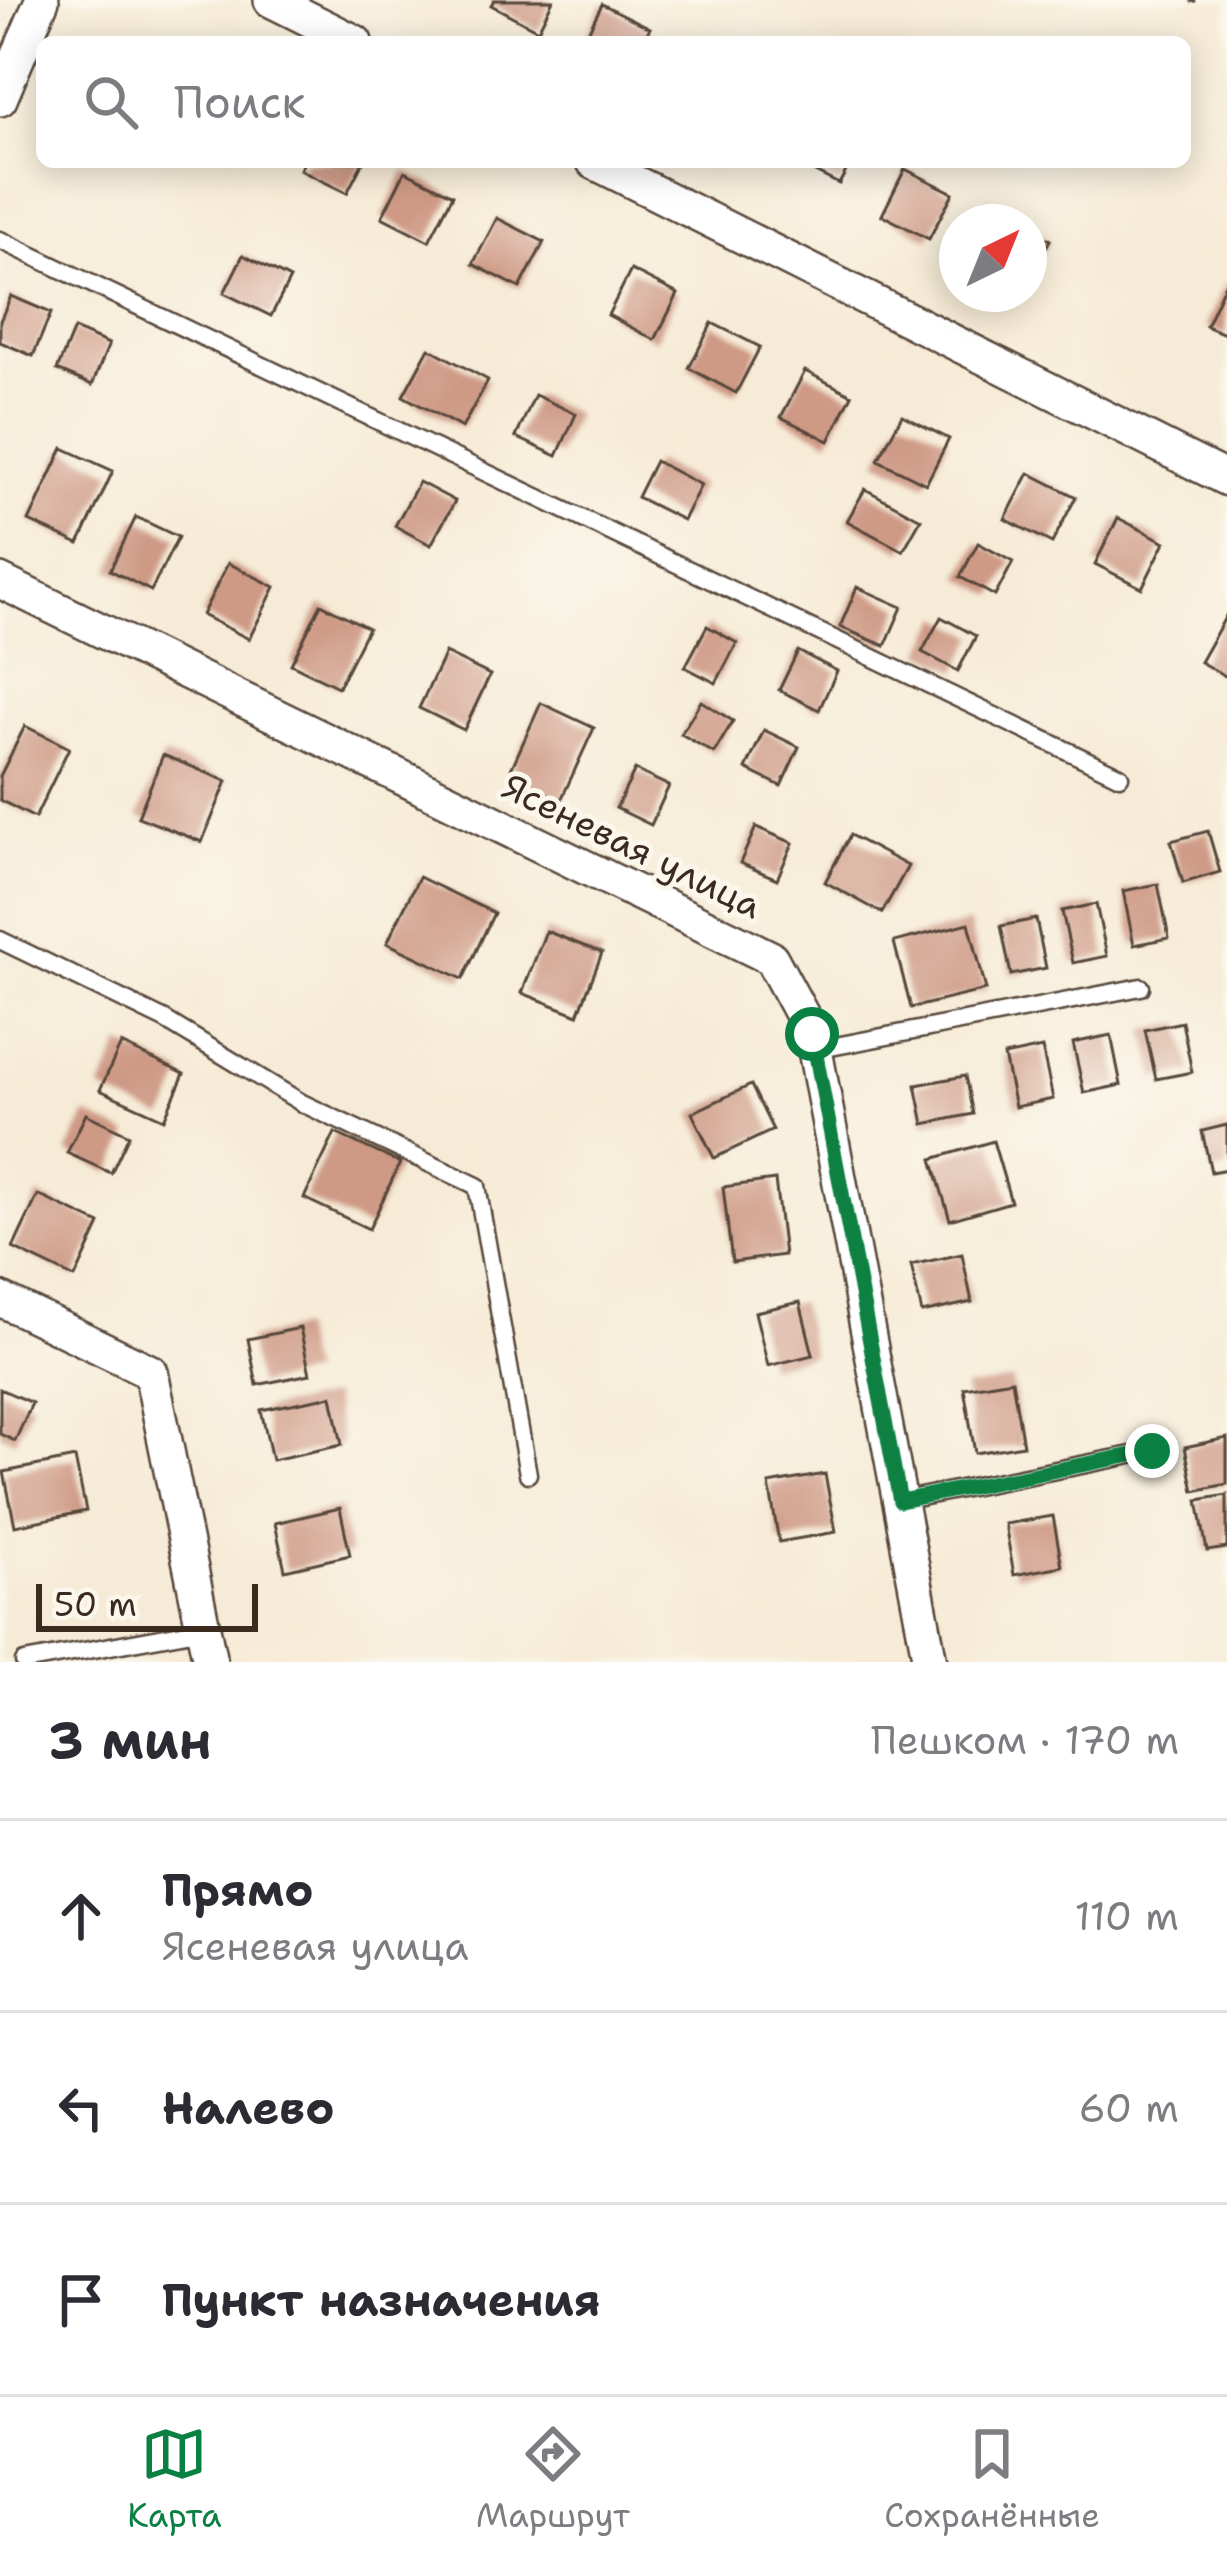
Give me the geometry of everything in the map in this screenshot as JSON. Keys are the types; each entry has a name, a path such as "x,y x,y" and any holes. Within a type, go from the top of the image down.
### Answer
{"street":[{"path":"0,99 42,0"},
{"path":"271,0 343,36"},
{"path":"606,168 1227,479"},
{"name":"Ясеневая улица","path":"0,581 771,958 812,1034 930,1662"},
{"path":"0,1299 151,1372 207,1645"}],"lane":[{"path":"0,240 1120,776"},
{"path":"0,940 165,1020 302,1103 477,1186 528,1474"},
{"path":"815,1050 1141,987"},
{"path":"900,1501 1152,1451"},
{"path":"24,1662 207,1645"}],"building":[{"path":"494,0 553,0 538,30 491,5"},
{"path":"602,4 650,28 645,36 586,36"},
{"path":"301,168 360,168 347,193"},
{"path":"807,168 848,168 839,184"},
{"path":"905,169 953,193 947,204 939,204 939,220 929,239 882,215"},
{"path":"405,171 453,195 429,241 382,217"},
{"path":"497,218 544,242 520,288 473,264"},
{"path":"243,255 290,279 271,316 224,293"},
{"path":"631,270 678,294 655,340 608,315"},
{"path":"1227,279 1227,335 1206,326"},
{"path":"11,296 51,313 33,356 0,342 0,321"},
{"path":"712,323 760,347 736,393 689,368"},
{"path":"74,329 109,344 92,385 57,370"},
{"path":"429,348 488,380 462,428 403,396"},
{"path":"805,371 852,395 829,441 781,417"},
{"path":"535,395 576,414 557,456 516,437"},
{"path":"902,415 949,439 926,484 878,460"},
{"path":"63,448 113,471 79,544 29,521"},
{"path":"655,461 701,485 683,520 637,497"},
{"path":"1029,473 1076,497 1052,543 1005,519"},
{"path":"419,482 455,501 431,545 395,526"},
{"path":"865,489 921,519 903,551 847,521"},
{"path":"136,517 178,537 151,591 110,570"},
{"path":"1118,518 1165,542 1142,588 1095,564"},
{"path":"978,543 1013,562 995,596 960,577"},
{"path":"228,563 275,587 249,639 202,615"},
{"path":"857,587 902,607 885,646 840,627"},
{"path":"321,604 368,628 338,687 291,664"},
{"path":"1227,614 1227,677 1200,662"},
{"path":"941,617 976,636 958,671 922,652"},
{"path":"707,626 737,643 716,683 685,667"},
{"path":"798,651 837,671 819,710 779,690"},
{"path":"445,653 490,675 464,730 419,708"},
{"path":"701,701 733,721 714,753 681,734"},
{"path":"541,703 594,728 561,800 508,776"},
{"path":"25,726 69,748 35,818 0,800 0,776"},
{"path":"764,730 799,747 781,786 746,769"},
{"path":"163,755 227,781 202,842 138,817"},
{"path":"635,770 669,786 651,825 616,808"},
{"path":"756,827 793,843 777,879 740,863"},
{"path":"1208,831 1220,872 1183,883 1171,841"},
{"path":"850,835 908,866 882,913 825,882"},
{"path":"419,877 494,913 463,979 387,943"},
{"path":"1158,884 1169,938 1134,945 1123,891"},
{"path":"1096,904 1107,956 1073,963 1062,911"},
{"path":"1036,919 1046,968 1011,975 1001,926"},
{"path":"969,923 986,990 911,1008 894,942"},
{"path":"546,931 602,953 578,1015 522,993"},
{"path":"1182,1022 1192,1072 1156,1079 1145,1030"},
{"path":"1111,1035 1121,1085 1084,1093 1073,1043"},
{"path":"121,1044 184,1074 164,1119 100,1090"},
{"path":"1042,1048 1053,1099 1015,1107 1004,1056"},
{"path":"965,1076 973,1114 924,1124 916,1085"},
{"path":"751,1085 773,1130 714,1158 692,1113"},
{"path":"86,1114 129,1135 111,1173 67,1153"},
{"path":"1227,1125 1227,1169 1211,1172 1202,1131"},
{"path":"335,1133 400,1163 369,1229 304,1198"},
{"path":"993,1141 1011,1202 950,1220 932,1159"},
{"path":"775,1180 784,1255 732,1262 723,1187"},
{"path":"38,1195 100,1224 75,1278 13,1248"},
{"path":"962,1254 972,1302 922,1313 911,1265"},
{"path":"800,1302 813,1355 768,1366 755,1312"},
{"path":"300,1328 310,1374 257,1385 248,1339"},
{"path":"1012,1380 1023,1445 975,1453 964,1388"},
{"path":"0,1389 32,1403 15,1441 0,1434"},
{"path":"332,1396 342,1445 272,1460 261,1410"},
{"path":"1227,1438 1227,1484 1194,1491 1185,1447"},
{"path":"75,1458 86,1511 15,1526 4,1472"},
{"path":"825,1474 836,1532 779,1542 769,1484"},
{"path":"1227,1495 1227,1548 1207,1551 1198,1500"},
{"path":"340,1508 350,1555 285,1570 275,1523"},
{"path":"1053,1516 1062,1566 1014,1575 1005,1524"}],"route":[{"path":"812,1034 900,1501 1152,1451"}]}
